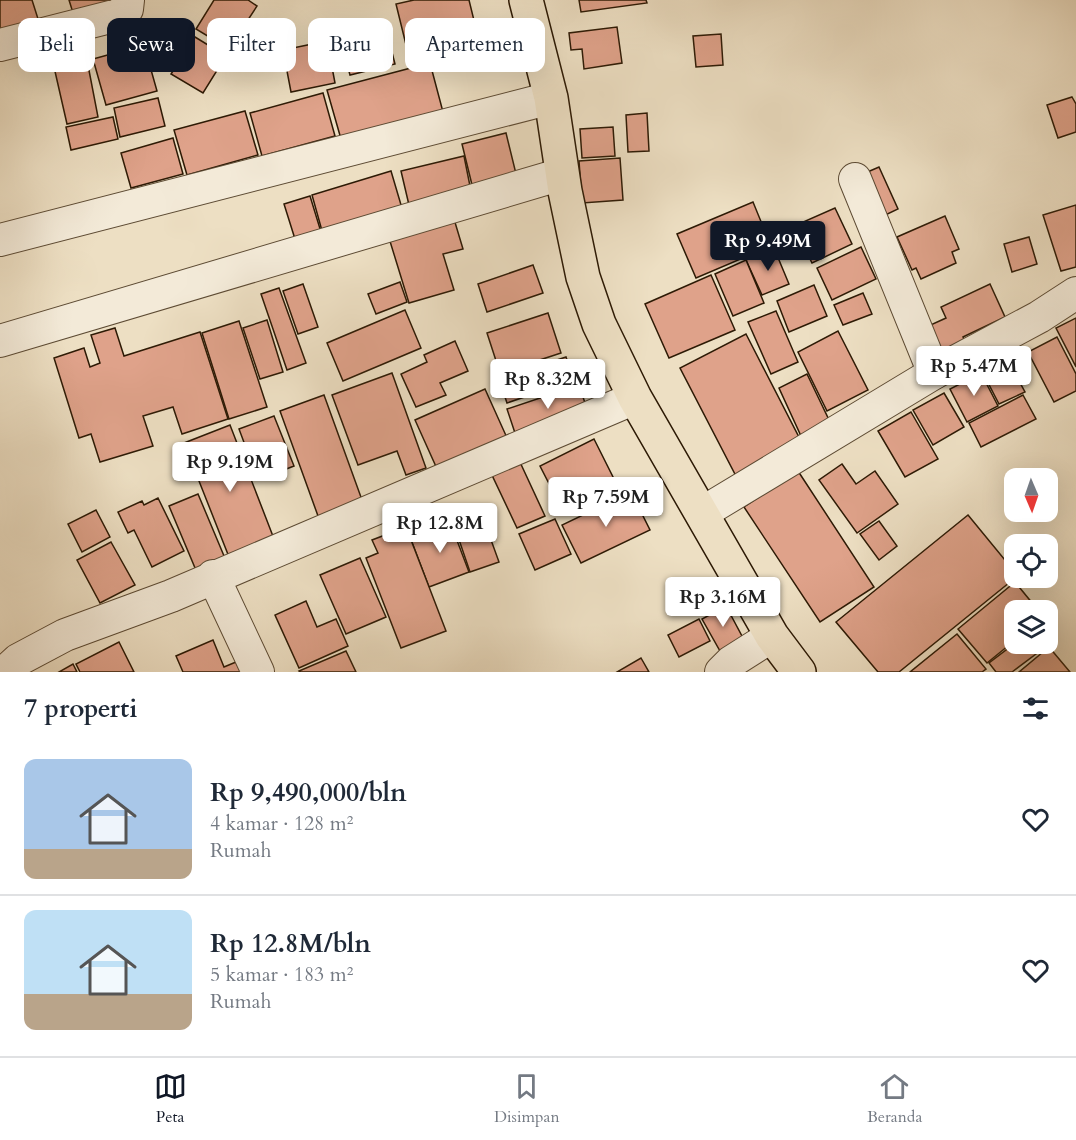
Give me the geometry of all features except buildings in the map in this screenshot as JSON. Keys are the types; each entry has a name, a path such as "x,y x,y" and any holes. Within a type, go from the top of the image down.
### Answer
{"highway":[{"path":"526,0 550,99 562,174 583,277 600,324 635,398 772,636 799,672"}],"street":[{"path":"0,45 118,15 127,9 128,0"},
{"path":"0,240 550,99"},
{"path":"0,341 562,174"},
{"path":"855,180 934,373"},
{"path":"702,513 934,373 1038,317 1076,293"},
{"path":"5,672 18,660 65,635 171,596 213,576 635,398"},
{"path":"213,576 258,672"},
{"path":"721,672 731,662 772,636"}]}
